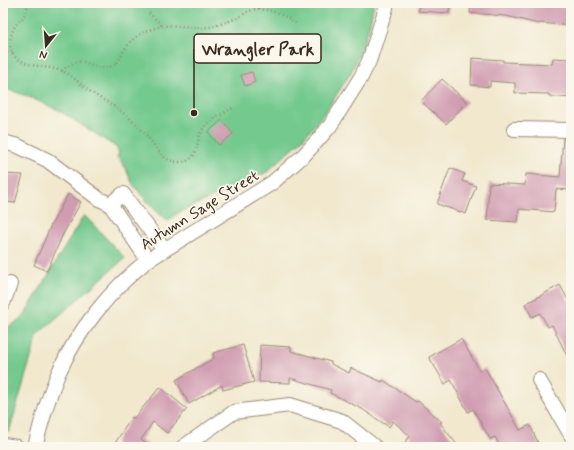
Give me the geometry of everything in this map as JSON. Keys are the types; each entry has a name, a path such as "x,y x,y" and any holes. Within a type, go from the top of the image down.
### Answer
{"street":[{"name":"Autumn Sage Street","path":"35,447 44,412 58,374 72,347 93,316 135,270 164,249 272,183 317,142 341,110 364,72 373,49 386,3"},
{"path":"514,129 571,130"},
{"path":"3,142 18,146 47,160 99,199 110,204 148,260"},
{"path":"110,204 123,194 164,249"},
{"path":"3,303 10,284"},
{"path":"539,380 571,435"},
{"path":"183,447 234,412 290,405 342,421 375,447"},
{"path":"3,445 17,447"}],"path":[{"path":"28,3 24,16 13,31 10,46 16,57 24,61 68,74 92,93 112,105 139,127 150,139 160,154 165,158 176,162 186,161 193,156 204,128 211,121 233,108"},
{"path":"248,3 262,9"},
{"path":"62,71 75,61 83,61 98,67 116,64 127,47 136,37 151,29 162,26 191,28 215,26 236,19 252,9 273,11 290,19 298,25"},
{"path":"149,13 162,26"},
{"path":"3,53 12,52"}],"green space":[{"path":"3,3 374,3 370,23 361,50 350,74 324,114 302,140 267,172 178,213 168,221 144,198 135,187 125,167 117,157 119,153 116,147 60,111 27,96 3,88"},
{"path":"84,215 125,258 38,334 9,432 3,431 3,330 22,319"}],"building":[{"path":"419,3 450,3 449,13 418,11"},
{"path":"471,3 571,3 571,26 539,24 506,16 470,13"},
{"path":"472,58 503,60 503,62 552,64 553,58 571,59 571,98 549,96 549,94 515,93 515,83 490,81 490,87 471,85"},
{"path":"252,72 255,82 245,86 241,75"},
{"path":"442,79 467,102 446,124 421,101"},
{"path":"222,120 233,134 219,145 208,132"},
{"path":"563,138 571,138 571,190 556,189 554,212 519,209 518,222 487,220 489,183 525,185 526,174 560,177"},
{"path":"450,168 465,174 462,181 476,186 466,214 437,204"},
{"path":"3,174 23,175 15,203 3,202"},
{"path":"68,194 81,202 63,234 47,271 34,265 51,225"},
{"path":"560,285 571,305 571,364 552,325 548,327 540,313 532,317 525,304"},
{"path":"461,339 480,371 485,368 520,430 530,425 540,447 500,447 495,437 490,439 473,409 468,412 451,380 445,384 429,357"},
{"path":"243,345 254,382 223,390 222,385 189,404 176,380 214,358 213,353"},
{"path":"260,345 291,347 291,351 331,362 331,364 349,373 351,368 382,382 383,380 416,402 418,401 442,422 440,423 459,447 410,447 405,442 410,436 393,421 389,427 362,409 330,393 331,390 290,378 290,383 259,382"},
{"path":"160,387 187,409 167,433 153,422 141,440 151,447 121,447 115,443 132,417 134,418"}],"place":[{"name":"Wrangler Park","path":"194,113"}]}
